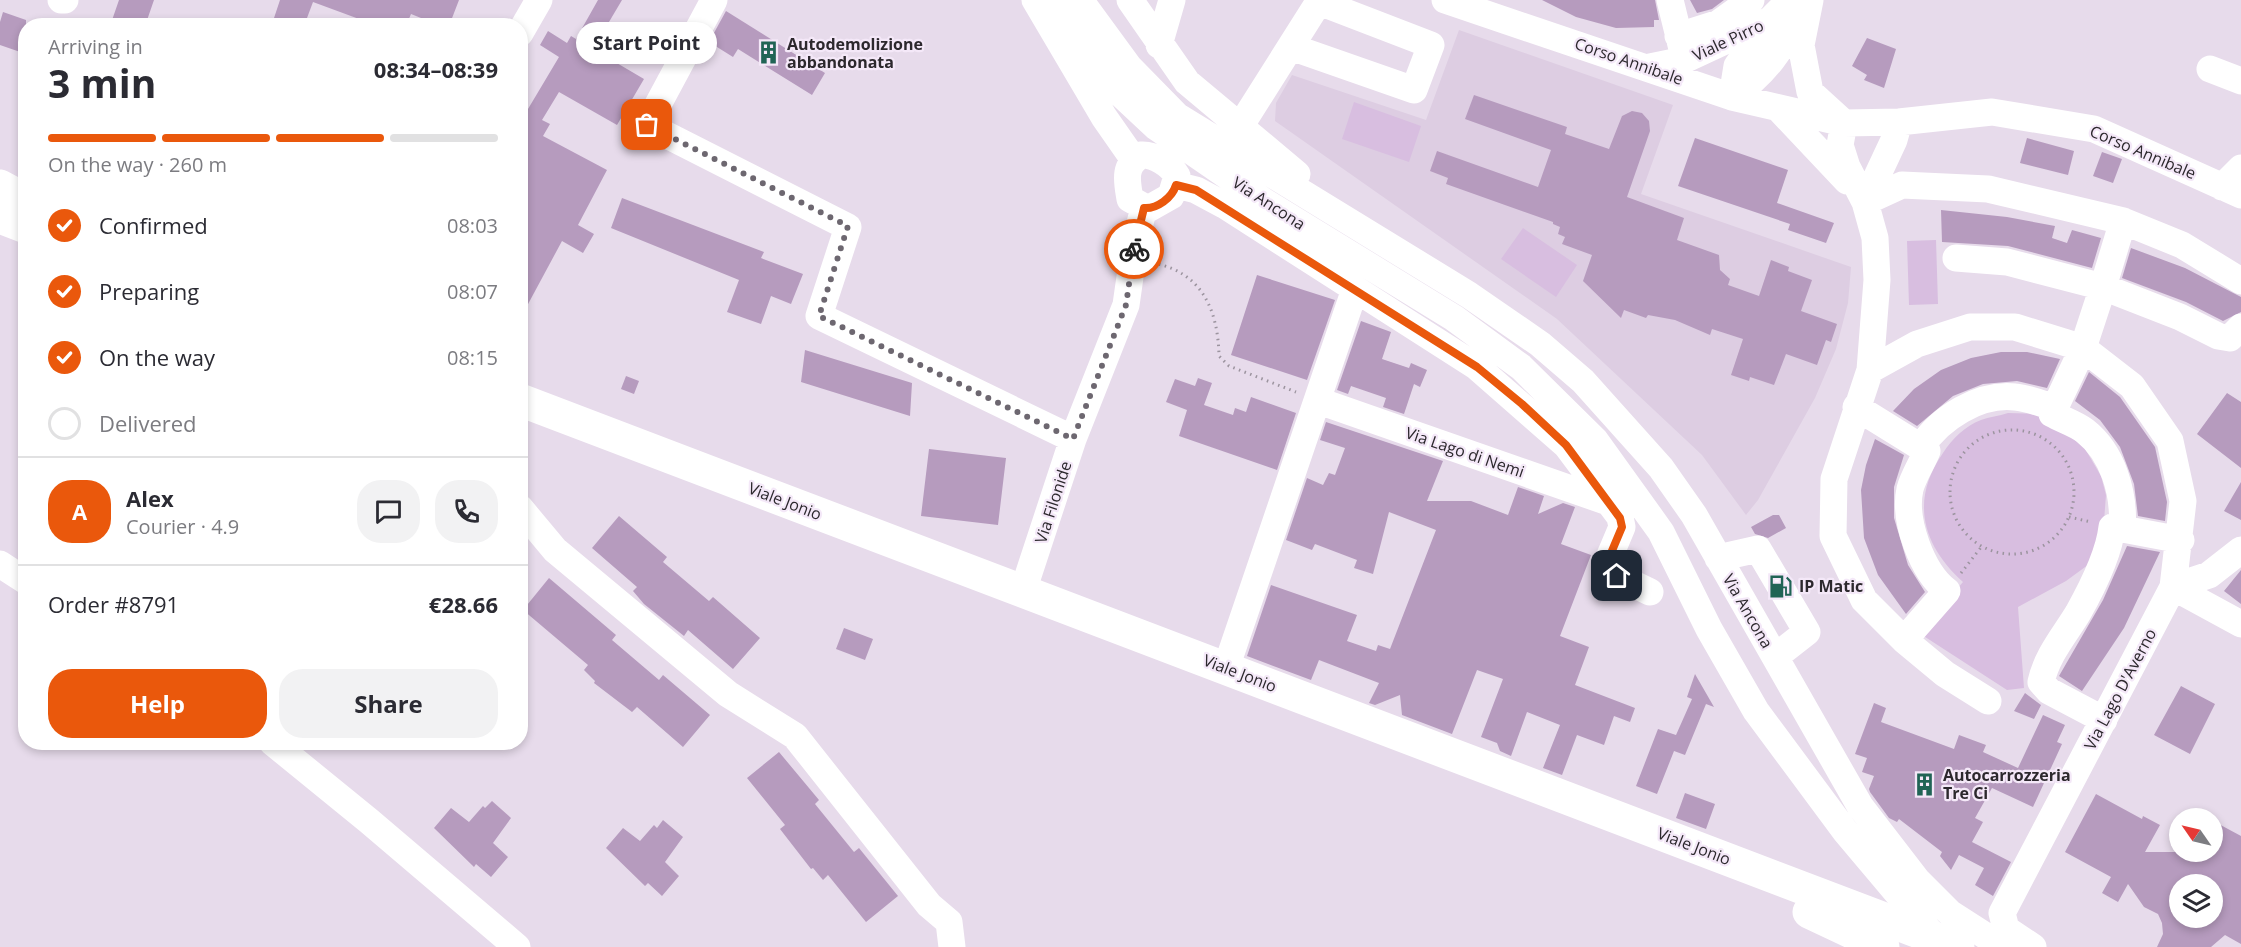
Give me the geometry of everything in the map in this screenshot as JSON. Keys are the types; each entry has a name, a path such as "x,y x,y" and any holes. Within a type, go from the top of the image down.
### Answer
{"main road":[{"path":"0,186 18,196"},
{"path":"0,196 18,203"},
{"path":"0,217 18,224"},
{"name":"Viale Jonio","path":"528,403 1958,947"},
{"name":"Viale Jonio","path":"528,419 1775,896 1872,943"}],"street":[{"path":"528,19 539,0"},
{"path":"714,0 647,125 848,226 819,316 1073,439"},
{"path":"1035,0 1104,117 1134,160"},
{"name":"Via Ancona","path":"1054,0 1068,27 1110,85 1156,127 1265,202 1454,318 1521,367 1595,440 1662,532 1709,629 1756,711 1845,831 1943,947"},
{"name":"Via Ancona","path":"1080,0 1129,67 1177,116 1469,295 1540,344 1583,381 1661,468 1694,515 1860,806 1917,880 1950,913 2003,947"},
{"name":"Via Ancona","path":"1130,0 1159,45 1187,82 1218,110 1240,125 1296,173 1416,244 1469,295"},
{"path":"1159,45 1172,0"},
{"name":"Corso Annibale","path":"1445,0 1471,5 1732,97 1780,110 1844,123 1899,122 1992,112 2094,129 2231,191"},
{"path":"1670,0 1681,48 1751,0"},
{"name":"Viale Pirro","path":"1732,97 1737,66 1770,21 1790,0"},
{"name":"Viale Pirro","path":"1732,97 1757,80 1787,39 1804,0"},
{"path":"1810,0 1801,45 1810,92 1844,123"},
{"path":"1240,125 1320,1 1431,45 1414,90 1291,47"},
{"name":"Viale Pirro","path":"1650,67 1681,48 1770,21"},
{"path":"2210,69 2241,81"},
{"name":"Corso Annibale","path":"1780,110 1819,148 1865,202"},
{"path":"1865,202 1894,140 1899,122"},
{"name":"Corso Annibale","path":"1844,123 1840,145 1847,167 1865,202 1875,238 1877,280 1870,370 1834,479 1833,536 1864,600 1904,640 1945,674 1988,701"},
{"path":"1146,155 1174,171 1177,176 1176,185 1171,196 1163,202 1144,208 1130,199 1126,171 1134,160 1146,155"},
{"path":"2231,191 2241,168"},
{"path":"1176,185 1196,190 1224,205 1477,367 1522,404 1566,445 1620,518 1622,527 1606,565 1617,576 1650,592"},
{"path":"1865,202 1902,185 1988,189 2123,221 2182,244 2241,281"},
{"path":"1224,205 1265,202"},
{"name":"Via Filonide","path":"1023,591 1073,439 1126,305 1144,208"},
{"path":"2054,411 2083,348 2123,221"},
{"path":"1956,258 2007,262 2103,287 2180,316 2217,336 2230,338 2241,327"},
{"path":"1226,668 1319,401 1355,289"},
{"path":"1870,370 1917,344 1970,327 2015,327 2083,348 2132,386 2170,441 2183,501 2181,540 2173,587"},
{"path":"1904,640 1947,591 1940,585 1914,541 1908,513 1910,489 1924,449 1952,415 1988,399 2015,397 2054,411 2084,430 2104,450 2117,480 2117,528 2078,612 2045,663 2041,682 2049,691 2104,720"},
{"name":"Via Lago di Nemi","path":"1319,401 1611,503"},
{"path":"1856,407 1924,449"},
{"path":"528,517 564,558 728,694 795,736 929,905 949,922 952,947"},
{"path":"2117,528 2181,540"},
{"path":"1718,558 1758,549 1807,632 1775,657"},
{"path":"2173,587 2209,574 2241,550"},
{"path":"0,564 18,576"},
{"path":"2173,587 2241,624"},
{"name":"Via Lago D'Averno","path":"2033,947 2006,929 2002,913 2173,587"},
{"path":"282,750 517,947"}],"path":[{"path":"1133,260 1161,265 1183,273 1197,286 1217,323 1219,356 1229,366 1319,401"},
{"path":"2002,431 2022,431 2041,437 2056,447 2070,471 2074,499 2069,517 2058,534 2042,547 2022,553 2001,553 1982,546 1967,535 1957,520 1951,502 1951,484 1956,466 1967,449 2002,431"},
{"path":"1947,591 1982,546"}],"shaded area":[{"path":"1459,30 1673,105 1641,194 1851,267 1848,303 1836,349 1815,398 1758,500 1746,515 1702,455 1557,319 1275,121 1276,103 1292,75 1426,120"},
{"path":"1354,102 1421,126 1409,162 1342,139"},
{"path":"1523,228 1577,265 1556,297 1501,259"},
{"path":"1936,240 1938,304 1909,305 1907,241"},
{"path":"2008,413 2040,414 2084,447 2101,476 2106,495 2103,534 2092,562 2066,581 2018,607 2024,688 2007,690 1919,633 1963,582 1938,553 1930,537 1925,521 1926,488 1947,448 1964,429 1981,420"}],"building":[{"path":"119,0 154,0 148,18 113,18"},
{"path":"280,0 459,0 452,18 421,18 411,14 409,18 356,18 313,2 307,18 274,18"},
{"path":"598,0 622,0 593,49 644,79 617,125 559,92 542,120 550,124 543,136 607,170 578,225 594,234 583,253 562,241 528,304 528,109 559,57 540,45 548,31 567,43 571,36 576,39"},
{"path":"1542,0 1655,0 1659,20 1654,20 1654,27 1616,28 1576,17"},
{"path":"1690,0 1724,0 1712,9 1697,13"},
{"name":"Autodemolizione abbandonata","path":"726,11 825,73 812,95 738,49 733,57 709,42"},
{"path":"3,12 20,18 18,18 18,51 0,45 0,22"},
{"path":"1867,38 1896,49 1884,88 1864,80 1867,75 1852,66"},
{"path":"1474,95 1567,127 1565,134 1609,149 1622,116 1632,111 1642,113 1649,121 1650,131 1627,197 1684,218 1677,240 1719,255 1720,270 1730,279 1728,285 1759,296 1771,260 1789,267 1788,271 1812,280 1801,311 1837,324 1831,342 1826,340 1817,365 1786,354 1774,385 1750,377 1749,381 1731,375 1743,339 1712,329 1710,335 1675,320 1648,315 1646,318 1624,310 1621,318 1583,281 1592,255 1562,244 1565,237 1558,234 1560,227 1553,222 1446,184 1448,178 1430,171 1437,151 1538,187 1551,150 1465,119"},
{"path":"1695,138 1788,170 1777,203 1834,223 1826,243 1788,230 1790,224 1678,186"},
{"path":"2027,138 2074,151 2068,175 2020,163"},
{"path":"2102,152 2122,159 2113,183 2093,176"},
{"path":"622,198 764,252 761,258 803,274 791,304 771,296 761,324 727,312 739,280 611,228"},
{"path":"1941,210 2007,217 2055,226 2052,238 2067,243 2072,230 2101,238 2092,268 2008,246 1942,242"},
{"path":"2131,248 2185,268 2241,297 2241,312 2223,321 2186,302 2122,278"},
{"path":"1257,275 1335,300 1307,380 1231,355"},
{"path":"1361,321 1391,332 1382,359 1409,368 1411,363 1427,370 1420,387 1414,384 1404,414 1383,407 1386,398 1351,386 1348,394 1337,390"},
{"path":"805,350 912,383 910,416 801,382"},
{"path":"2001,352 2027,352 2060,359 2047,388 2017,381 1983,384 1953,396 1917,426 1893,411 1914,389 1941,370 1971,358"},
{"path":"2089,372 2120,397 2155,447 2167,502 2165,521 2138,516 2134,484 2120,447 2100,420 2075,401"},
{"path":"626,376 639,381 634,394 621,389"},
{"path":"1198,378 1212,383 1204,405 1233,415 1235,408 1246,412 1251,397 1296,413 1277,470 1179,436 1187,410 1166,402 1175,379 1195,386"},
{"path":"2227,393 2241,402 2241,468 2197,434"},
{"path":"1326,422 1443,461 1427,501 1471,501 1508,515 1518,487 1544,496 1538,514 1563,503 1575,507 1561,544 1591,555 1560,636 1589,647 1575,685 1635,708 1630,722 1614,716 1604,745 1577,735 1562,775 1543,768 1560,725 1527,712 1511,756 1500,751 1497,743 1481,737 1503,679 1477,670 1452,734 1402,715 1400,695 1375,705 1369,703 1379,683 1319,660 1311,680 1247,656 1271,585 1357,615 1347,641 1376,651 1378,645 1390,649 1436,530 1389,512 1373,574 1354,568 1357,560 1315,544 1312,550 1286,540 1307,478 1323,485 1329,473 1335,475 1345,448 1320,440"},
{"path":"1875,439 1904,455 1894,487 1894,518 1908,565 1925,592 1906,614 1878,575 1864,538 1861,490"},
{"path":"929,449 1006,458 998,525 921,516"},
{"path":"2241,482 2241,520 2224,511"},
{"path":"1773,515 1779,515 1786,528 1768,538 1755,534 1751,527"},
{"path":"619,516 667,557 663,562 709,601 713,597 760,638 733,669 688,630 684,636 644,604 633,591 637,587 592,548"},
{"path":"2127,546 2160,552 2124,628 2082,691 2059,676 2103,600"},
{"path":"2241,570 2241,604 2224,591"},
{"path":"549,578 616,635 612,640 659,680 663,675 710,715 683,747 637,707 632,712 594,683 595,681 584,670 588,665 528,614 528,604"},
{"path":"844,628 873,639 865,660 836,649"},
{"path":"1695,674 1714,707 1706,704 1685,755 1674,751 1657,794 1636,786 1658,729 1676,735 1692,699 1687,697"},
{"path":"2181,686 2215,704 2190,754 2154,735"},
{"path":"2025,693 2041,705 2034,719 2014,711"},
{"path":"1874,703 1886,708 1881,722 1954,749 1959,735 1986,745 1983,752 2018,768 2043,715 2065,725 2057,742 2062,744 2033,807 1992,788 1975,818 1983,822 1972,842 2011,862 1993,896 1975,885 1984,868 1959,855 1951,870 1940,856 1942,852 1899,819 1897,822 1889,818 1870,792 1874,776 1862,772 1867,758 1855,754"},
{"path":"779,752 819,800 815,804 854,852 859,848 898,896 866,922 828,875 823,880 813,868 811,869 780,829 785,825 747,778"},
{"path":"1685,793 1715,804 1706,829 1676,818"},
{"path":"2096,794 2142,819 2143,816 2160,825 2145,852 2169,852 2169,862 2223,862 2223,826 2241,836 2241,944 2225,935 2211,947 2157,947 2163,934 2158,914 2144,907 2128,884 2118,902 2102,893 2111,877 2065,852"},
{"path":"492,801 511,818 493,843 508,857 491,877 476,864 474,867 434,828 451,808 469,822 483,806 485,808"},
{"path":"663,820 683,837 665,862 679,876 662,896 648,883 645,886 606,848 623,828 640,841 654,825 657,828"}],"way so far":[{"path":"647,125 848,226 819,316 1073,439 1126,305 1134,249"}],"place":[{"name":"Autodemolizione abbandonata","path":"769,53"},
{"name":"Start Point","path":"647,125"},
{"name":"IP Matic","path":"1781,586"},
{"name":"Autocarrozzeria Tre Ci","path":"1925,784"}],"route":[{"path":"1134,249 1144,208 1148,209 1163,202 1171,196 1176,185 1196,190 1224,205 1477,367 1522,404 1566,445 1611,503 1620,518 1622,527 1606,565 1617,576"}]}
